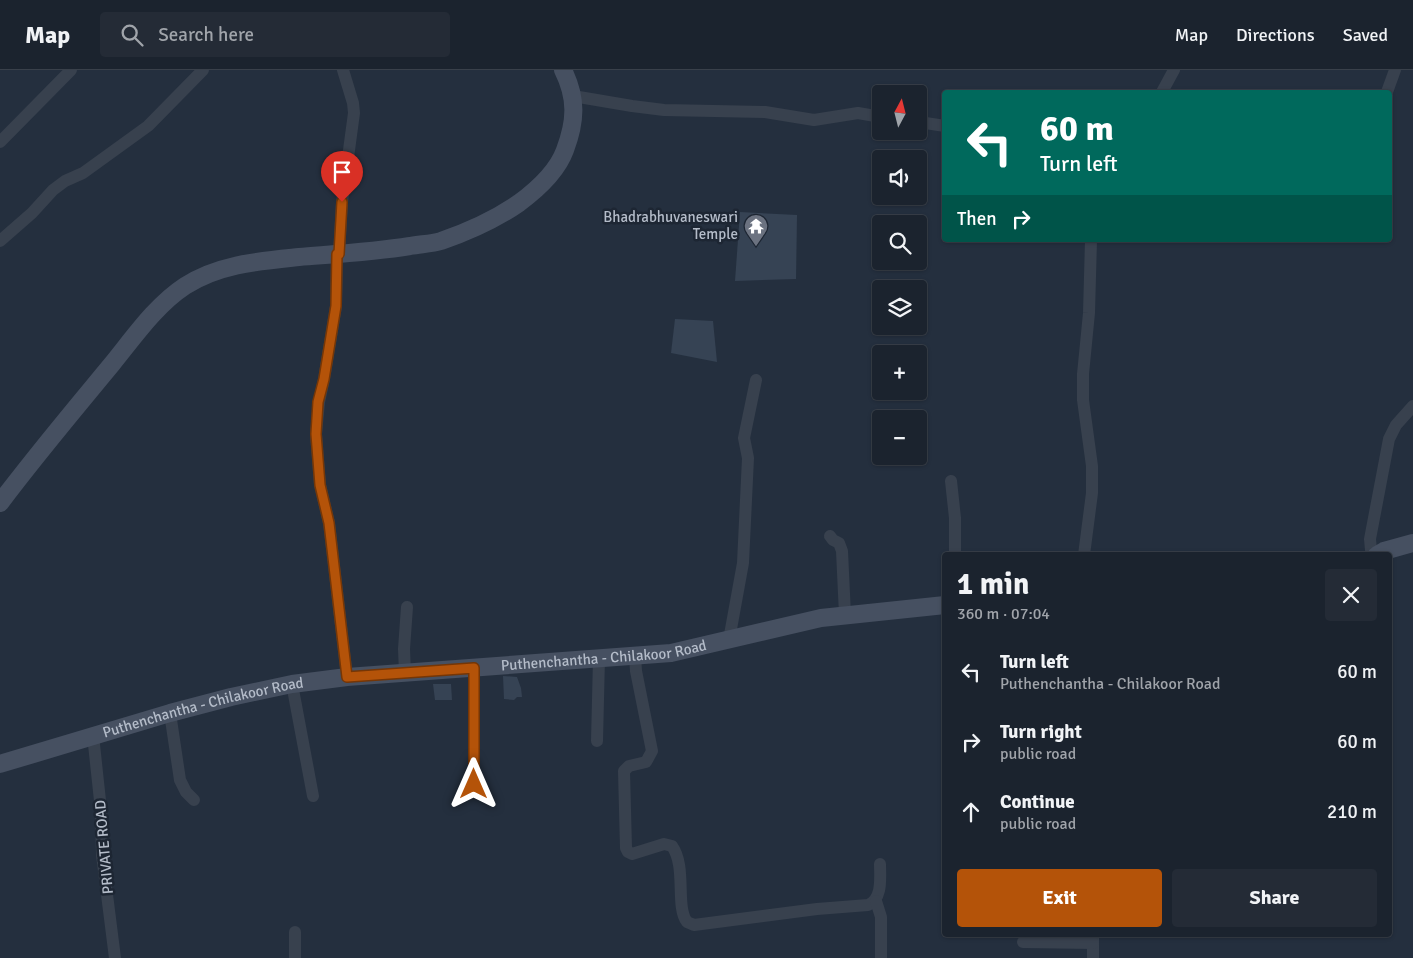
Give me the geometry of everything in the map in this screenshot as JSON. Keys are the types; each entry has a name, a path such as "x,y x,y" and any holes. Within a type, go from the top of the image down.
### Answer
{"main road":[{"path":"0,503 29,464 142,327 185,286 229,267 255,262 388,250 440,241 509,210 534,192 558,166 573,128 573,96 563,70"},
{"path":"1382,552 1413,543"},
{"name":"Puthenchantha - Chilakoor Road","path":"0,764 170,713 292,684 347,677 671,653 821,618 942,605"}],"street":[{"path":"0,142 71,70"},
{"path":"0,241 32,213 53,190 83,173 148,126 203,70"},
{"path":"343,70 353,103 354,113 342,202 336,306 324,379 318,402 316,434 320,485 329,523 347,677"},
{"path":"1163,90 1174,70"},
{"path":"1388,90 1395,70"},
{"path":"573,96 664,110 765,112 814,120 858,113 872,115"},
{"path":"928,123 942,126"},
{"path":"1084,552 1092,493 1092,466 1083,400 1083,374 1089,313 1091,242"},
{"path":"729,640 743,563 748,458 744,438 756,380"},
{"path":"1374,552 1370,544 1370,538 1389,439 1396,425 1413,406"},
{"path":"951,481 955,518 955,552"},
{"path":"830,536 840,544 842,551 846,615"},
{"path":"405,673 404,649 407,607"},
{"path":"635,656 636,671 652,751 646,762 629,766 624,772 626,848 632,854 664,844 672,846 678,861 682,910 687,922 694,925 817,909 866,906 876,901"},
{"path":"597,741 599,658"},
{"path":"474,668 474,784"},
{"path":"292,684 313,796"},
{"path":"170,713 180,780 186,792 194,800"},
{"name":"PRIVATE ROAD","path":"93,735 101,810 102,855 115,958"},
{"path":"880,864 879,892 876,901 881,917 881,958"},
{"path":"295,932 295,958"},
{"path":"1023,942 1093,939 1093,958"}],"building":[{"path":"740,212 797,215 796,279 735,281"},
{"path":"675,319 713,321 717,362 671,353"},
{"path":"503,676 517,677 522,697 517,697 514,700 504,699"},
{"path":"433,684 451,684 452,700 435,700"}],"place":[{"name":"Bhadrabhuvaneswari Temple","path":"756,247"}],"route":[{"path":"342,202 339,254 337,254 336,306 324,379 318,402 316,434 320,485 329,523 347,677 474,668 474,784"}]}
